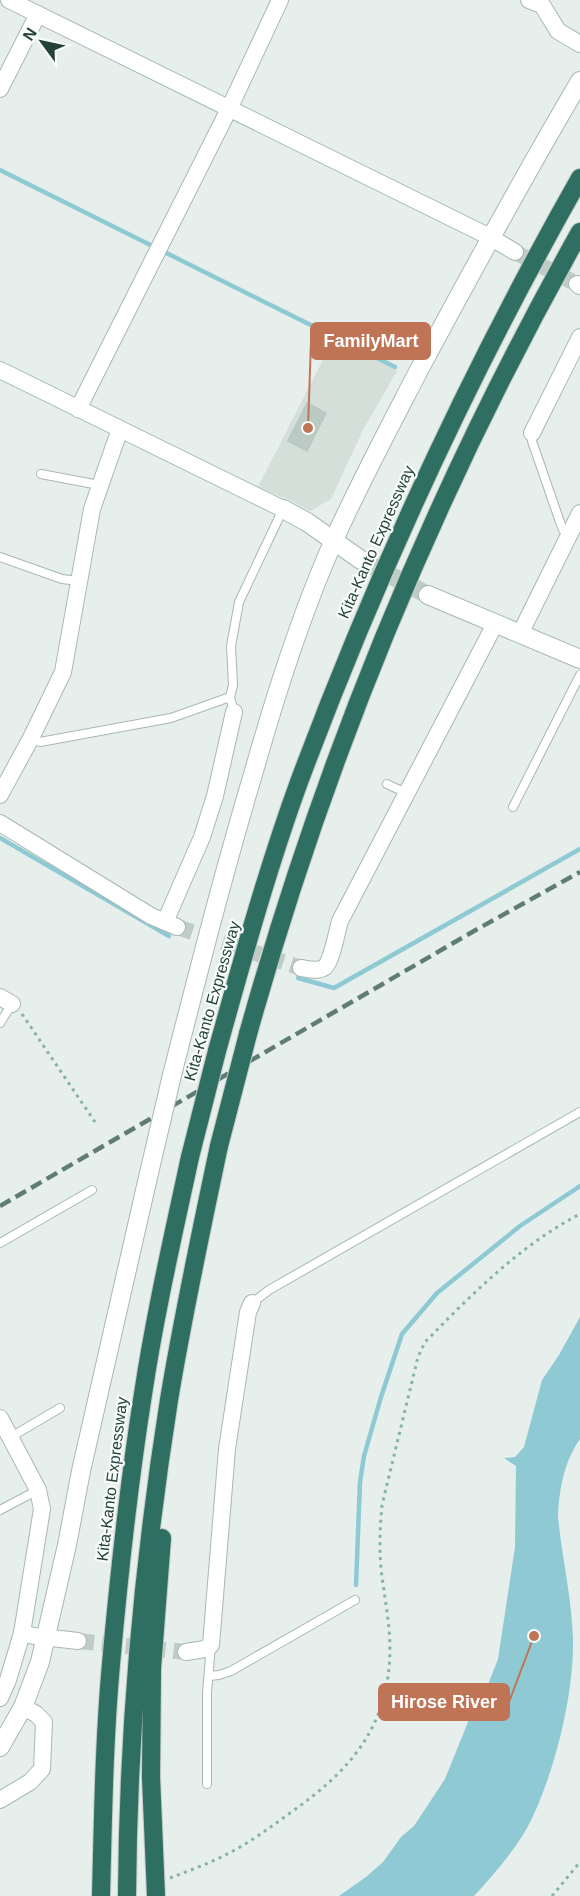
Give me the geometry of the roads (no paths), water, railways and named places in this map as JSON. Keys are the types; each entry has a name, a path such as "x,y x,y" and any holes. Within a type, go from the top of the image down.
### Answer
{"highway":[{"name":"Kita-Kanto Expressway","path":"100,1896 104,1772 111,1665 127,1508 145,1379 167,1262 190,1157 217,1051 243,959 299,784 364,615 434,458 489,346 580,178"},
{"path":"127,1890 136,1669 153,1514 169,1399 193,1268 219,1146 248,1034 267,965 324,793 389,625 457,470 580,232"},
{"path":"156,1896 161,1875 151,1777 152,1668 164,1515 169,1399"}],"street":[{"path":"9,0 490,237 515,252"},
{"path":"78,409 229,108 280,0"},
{"path":"529,0 542,5 558,31 580,44"},
{"path":"0,89 38,14"},
{"path":"0,1747 23,1707 40,1662 83,1461 172,1075 220,889 289,657 334,540 381,443 490,237 580,81"},
{"path":"532,433 580,337"},
{"path":"0,370 283,509 334,540 361,560"},
{"path":"0,795 63,672 85,545 99,485 120,429"},
{"path":"520,634 580,513"},
{"path":"428,596 580,659"},
{"path":"301,968 317,970 325,967 340,921 495,624"},
{"path":"0,823 151,916 171,925 215,796 232,704"},
{"path":"186,1652 205,1649 211,1645 227,1449 248,1312 252,1303"},
{"path":"0,1418 38,1490 42,1509 22,1633 8,1680 0,1698"},
{"path":"22,1633 78,1641"},
{"path":"0,1800 30,1782 42,1769 44,1722 36,1714 23,1707"}],"lane":[{"path":"532,433 532,441 560,522 563,530 569,533"},
{"path":"41,474 99,485"},
{"path":"31,738 40,742 171,718 232,704 231,646 239,602 283,509"},
{"path":"0,557 62,579 79,581"},
{"path":"513,807 580,675"},
{"path":"387,784 406,793"},
{"path":"0,1023 6,1001"},
{"path":"252,1303 269,1290 580,1112"},
{"path":"0,1243 92,1190"},
{"path":"11,1437 60,1408"},
{"path":"0,1510 38,1490"},
{"path":"209,1676 219,1676 231,1671 355,1600"},
{"path":"207,1785 207,1693 211,1645"}],"water":[{"path":"580,1317 580,1439 563,1476 558,1517 571,1609 573,1660 562,1729 541,1797 528,1827 514,1848 474,1896 339,1896 383,1862 401,1837 414,1826 445,1779 472,1712 482,1700 498,1659 515,1547 516,1466 504,1458 515,1457 524,1447 542,1380"}],"waterway":[{"path":"0,170 395,367"},
{"path":"0,838 169,936"},
{"path":"298,978 334,988 580,849"},
{"path":"356,1585 360,1482 364,1456 402,1334 437,1293 520,1226 580,1186"}],"tunnel":[{"path":"515,252 577,284"},
{"path":"361,560 428,595"},
{"path":"177,927 301,968"},
{"path":"78,1641 186,1652"}],"railway":[{"path":"0,1206 580,872"}],"place":[{"name":"FamilyMart","path":"308,428"},
{"name":"Hirose River","path":"534,1636"}]}
